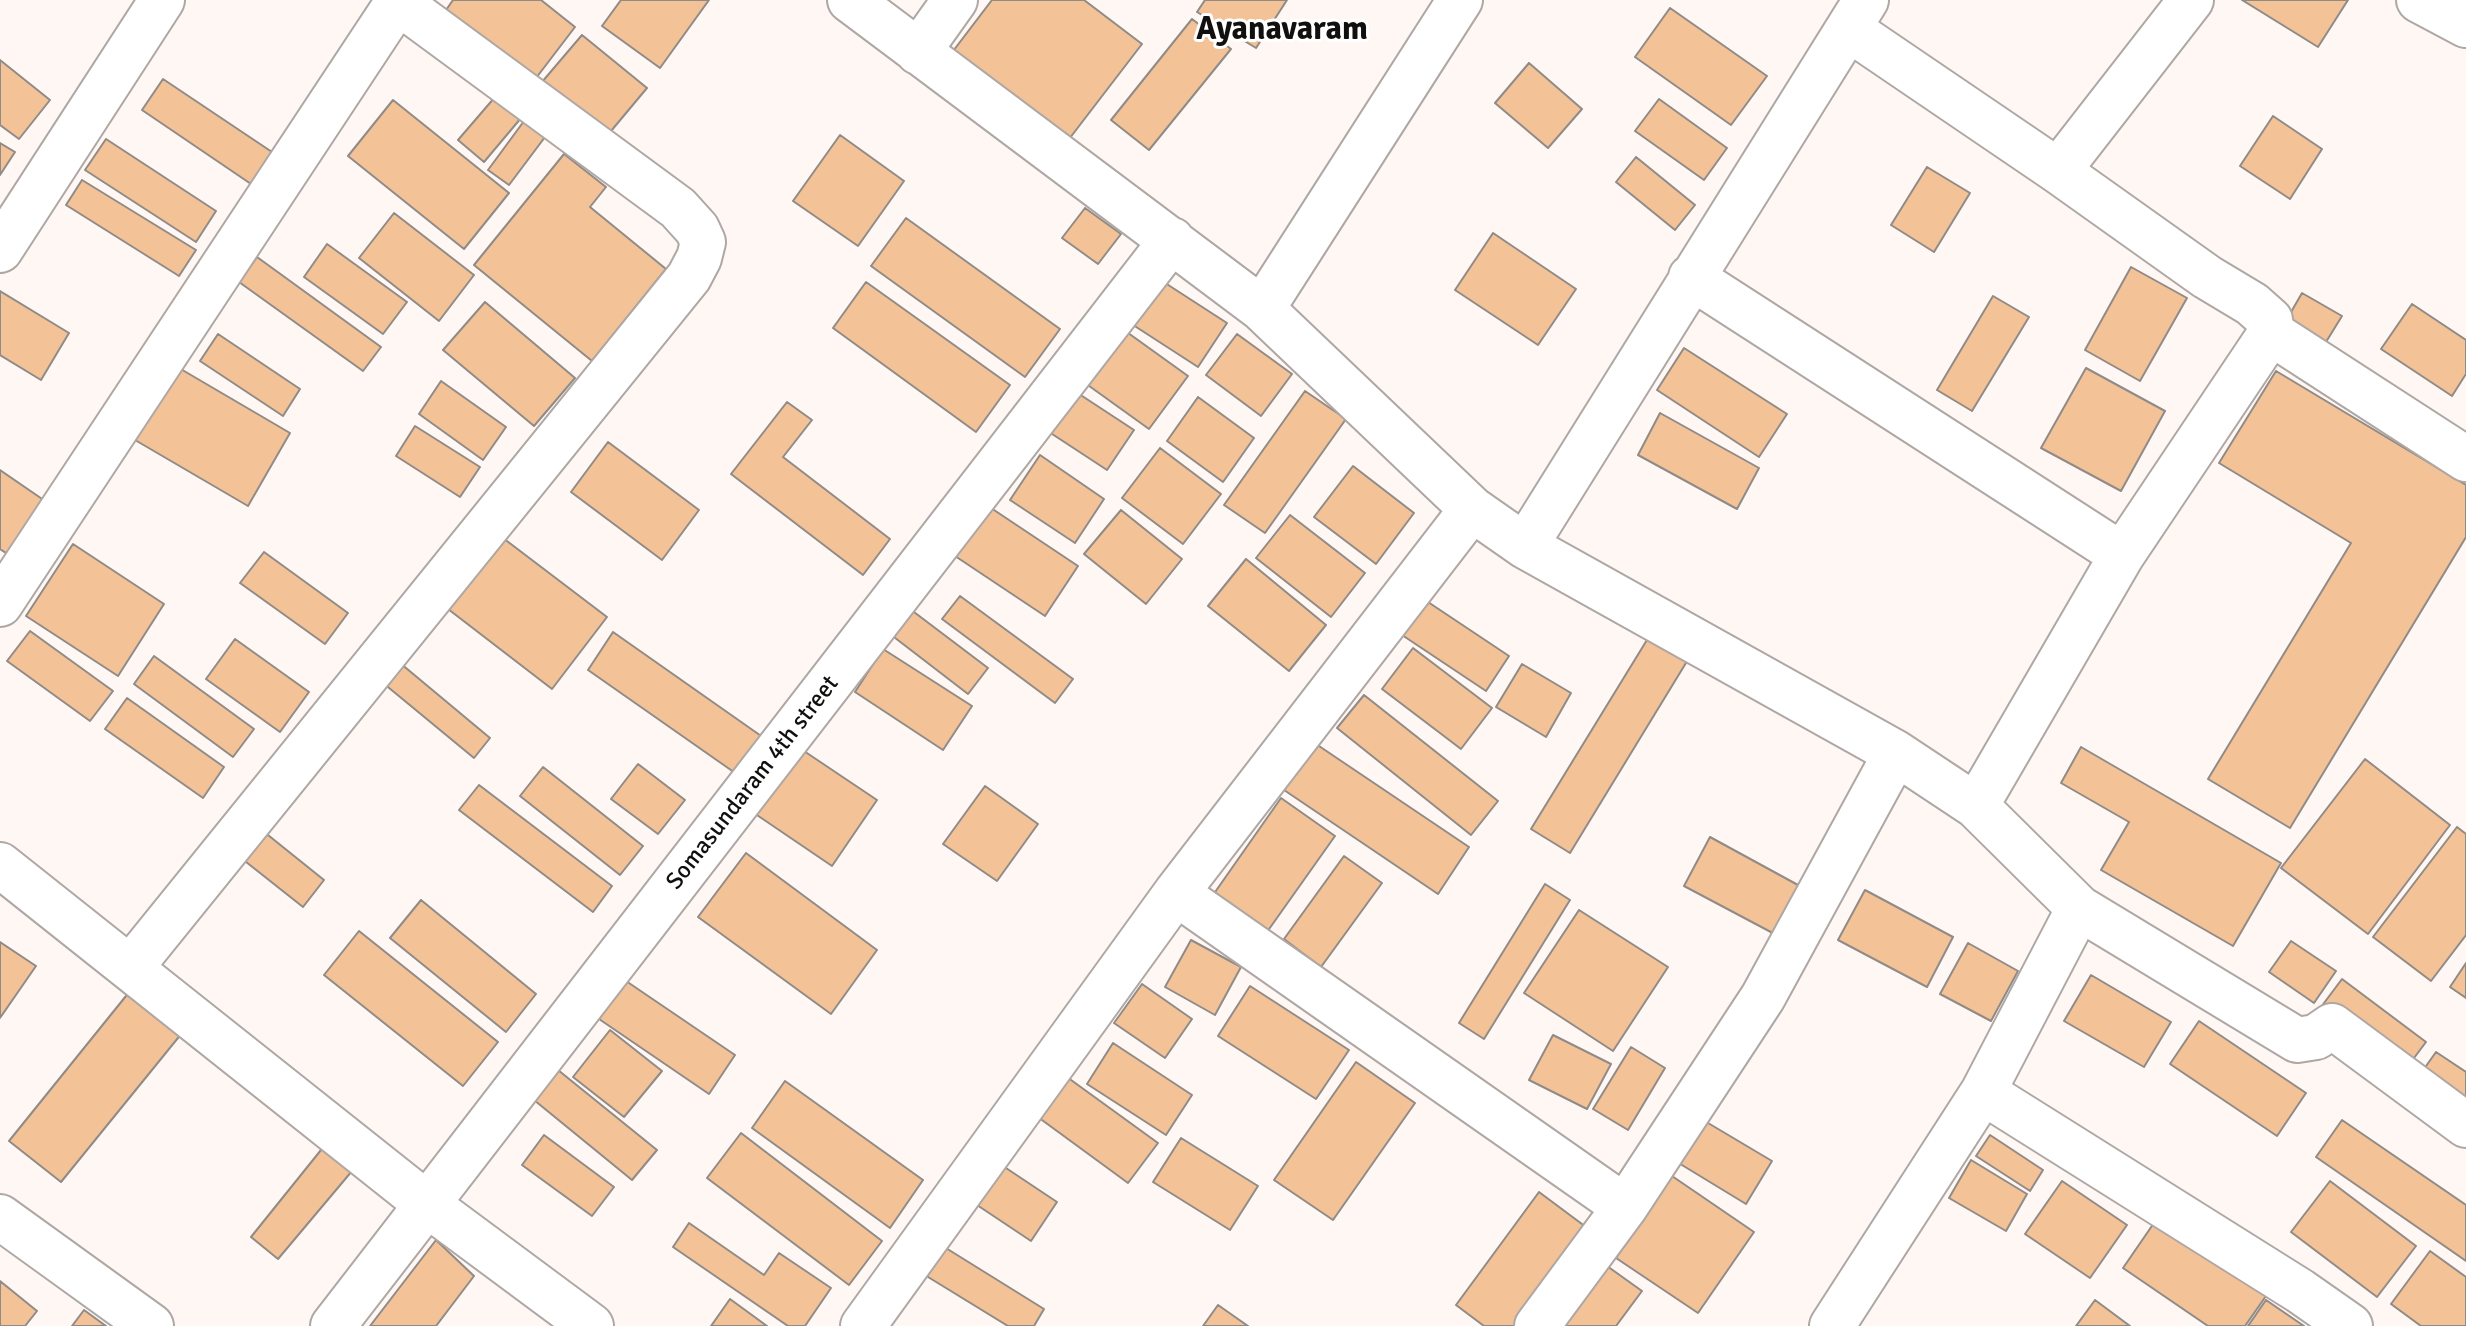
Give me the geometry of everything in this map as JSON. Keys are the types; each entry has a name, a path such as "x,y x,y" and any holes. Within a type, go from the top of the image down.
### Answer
{"street":[{"path":"0,250 162,0"},
{"path":"850,0 1262,309 1472,509 1525,546 1896,753 1976,806 2079,908 2297,1040 2316,1037 2332,1026 2466,1125"},
{"path":"918,52 955,0"},
{"path":"1262,309 1460,0"},
{"path":"2058,171 2191,0"},
{"path":"2419,0 2466,25"},
{"path":"0,604 399,1 678,208 697,229 703,242 689,277 131,967"},
{"path":"1525,546 1857,14 2058,171 2207,277 2252,304 2270,320 2273,339"},
{"name":"Somasundaram 4th street","path":"333,1326 1172,240"},
{"path":"1691,277 2122,555"},
{"path":"1976,806 2122,555 2266,340 2279,338 2466,459"},
{"path":"863,1326 1176,893 1472,509"},
{"path":"1537,1326 1625,1207 1763,997 1896,753"},
{"path":"0,865 428,1205 591,1326"},
{"path":"1176,893 1625,1207"},
{"path":"1832,1326 1983,1092 2079,908"},
{"path":"1983,1092 2300,1291 2350,1326"},
{"path":"0,1217 151,1326"}],"building":[{"path":"453,0 541,0 575,27 533,82 444,13"},
{"path":"621,0 709,0 660,68 602,26"},
{"path":"992,0 1084,0 1142,44 1063,147 947,59"},
{"path":"1205,0 1287,0 1256,48 1197,12"},
{"path":"2242,0 2348,0 2318,47"},
{"path":"1670,8 1767,76 1731,125 1635,57"},
{"path":"1192,19 1231,49 1149,150 1111,120"},
{"path":"582,35 647,88 601,143 536,89"},
{"path":"0,60 50,100 19,139 0,125"},
{"path":"1529,63 1582,109 1548,148 1495,103"},
{"path":"163,79 272,152 251,184 142,110"},
{"path":"495,97 521,118 484,162 458,140"},
{"path":"1659,99 1727,148 1704,180 1635,131"},
{"path":"393,100 509,193 464,249 348,156"},
{"path":"2273,116 2322,149 2290,199 2240,166"},
{"path":"527,117 548,133 509,185 488,170"},
{"path":"840,135 904,181 858,246 793,201"},
{"path":"106,139 216,211 196,242 85,170"},
{"path":"0,143 15,152 0,175"},
{"path":"564,154 606,187 590,207 666,269 592,361 474,265"},
{"path":"1636,157 1695,205 1675,230 1616,182"},
{"path":"1927,167 1970,193 1934,252 1891,225"},
{"path":"82,180 196,250 179,276 66,205"},
{"path":"1085,208 1121,234 1098,264 1062,238"},
{"path":"394,213 474,275 439,321 359,258"},
{"path":"906,218 1060,329 1025,377 871,266"},
{"path":"1493,233 1576,289 1538,345 1455,290"},
{"path":"327,244 407,302 383,334 304,277"},
{"path":"257,257 381,347 363,371 239,282"},
{"path":"2131,267 2187,298 2140,381 2085,350"},
{"path":"1159,279 1227,323 1198,367 1130,323"},
{"path":"866,282 1010,385 976,432 833,328"},
{"path":"0,291 69,333 41,380 0,355"},
{"path":"2302,293 2342,316 2318,355 2279,333"},
{"path":"1993,296 2029,317 1972,411 1937,390"},
{"path":"485,302 575,378 534,426 443,350"},
{"path":"2412,304 2466,340 2466,374 2452,396 2381,349"},
{"path":"1124,330 1188,376 1149,429 1085,383"},
{"path":"218,334 300,389 283,416 200,361"},
{"path":"1237,334 1292,374 1261,416 1206,375"},
{"path":"1684,348 1787,414 1759,457 1657,390"},
{"path":"179,368 290,433 248,506 135,440"},
{"path":"2086,368 2165,411 2121,491 2041,448"},
{"path":"2276,371 2466,485 2466,537 2290,828 2208,779 2351,543 2219,463"},
{"path":"441,381 506,427 483,460 419,414"},
{"path":"1073,390 1134,430 1107,470 1046,430"},
{"path":"1305,391 1346,419 1265,533 1224,505"},
{"path":"1198,397 1254,438 1223,482 1167,441"},
{"path":"787,402 812,420 783,457 890,539 863,575 731,474"},
{"path":"1660,413 1759,468 1737,509 1638,455"},
{"path":"415,426 480,467 460,497 396,456"},
{"path":"608,442 699,510 662,560 571,492"},
{"path":"1160,448 1221,494 1183,544 1122,498"},
{"path":"1040,455 1104,499 1075,543 1010,500"},
{"path":"1353,466 1414,513 1376,564 1314,517"},
{"path":"0,470 48,503 12,557 0,549"},
{"path":"988,506 1078,566 1045,616 955,556"},
{"path":"1121,510 1182,559 1146,604 1084,554"},
{"path":"1290,515 1365,573 1331,617 1256,558"},
{"path":"503,538 607,617 552,689 448,609"},
{"path":"73,544 164,604 118,676 26,616"},
{"path":"264,552 348,613 325,644 240,583"},
{"path":"1246,559 1326,625 1289,671 1208,606"},
{"path":"960,596 1073,679 1055,703 942,619"},
{"path":"1419,596 1509,656 1486,691 1396,631"},
{"path":"910,609 988,668 968,694 890,634"},
{"path":"30,631 113,691 90,721 7,661"},
{"path":"613,632 764,738 738,775 588,670"},
{"path":"1650,635 1689,658 1570,853 1531,829"},
{"path":"235,639 309,692 280,732 206,679"},
{"path":"1413,648 1492,708 1461,749 1382,689"},
{"path":"883,649 972,706 943,750 855,692"},
{"path":"154,656 254,729 233,757 134,684"},
{"path":"394,658 490,738 474,758 377,678"},
{"path":"1522,664 1571,693 1546,737 1496,707"},
{"path":"1364,695 1498,801 1471,835 1337,728"},
{"path":"127,698 224,767 203,798 105,729"},
{"path":"1316,744 1469,847 1438,894 1284,790"},
{"path":"795,745 877,800 832,866 751,811"},
{"path":"2081,747 2281,863 2233,946 2101,870 2129,822 2061,783"},
{"path":"2365,759 2450,825 2368,934 2281,868"},
{"path":"638,764 685,800 658,834 611,799"},
{"path":"543,767 643,846 620,875 520,796"},
{"path":"479,785 612,886 593,912 459,810"},
{"path":"985,786 1038,824 997,881 943,844"},
{"path":"1281,798 1335,836 1267,932 1213,895"},
{"path":"258,827 324,880 303,907 236,854"},
{"path":"2457,827 2466,834 2466,935 2431,981 2373,937"},
{"path":"1710,837 1809,891 1784,939 1684,886"},
{"path":"746,853 877,950 831,1014 698,917"},
{"path":"1344,856 1382,883 1321,967 1284,939"},
{"path":"1545,884 1570,900 1484,1039 1459,1023"},
{"path":"1865,890 1953,937 1927,987 1838,940"},
{"path":"421,900 536,994 506,1032 390,938"},
{"path":"1579,910 1668,967 1613,1051 1524,993"},
{"path":"359,931 498,1042 463,1086 324,975"},
{"path":"1191,940 1241,967 1215,1015 1165,987"},
{"path":"2291,941 2336,971 2314,1003 2269,972"},
{"path":"0,942 36,966 0,1018"},
{"path":"1968,943 2018,971 1991,1021 1940,994"},
{"path":"2466,963 2466,998 2450,987"},
{"path":"2091,975 2171,1022 2144,1067 2064,1021"},
{"path":"2342,979 2426,1042 2402,1074 2318,1011"},
{"path":"626,981 735,1055 709,1094 599,1019"},
{"path":"1142,984 1192,1019 1165,1058 1114,1023"},
{"path":"1250,986 1349,1050 1316,1099 1218,1036"},
{"path":"130,991 182,1033 61,1182 9,1141"},
{"path":"2199,1021 2306,1093 2277,1136 2170,1064"},
{"path":"610,1030 662,1071 624,1117 573,1077"},
{"path":"1553,1035 1611,1064 1587,1109 1529,1080"},
{"path":"1113,1043 1192,1095 1166,1135 1087,1084"},
{"path":"1631,1047 1665,1068 1628,1130 1593,1109"},
{"path":"2436,1052 2466,1072 2466,1119 2414,1083"},
{"path":"1356,1062 1415,1103 1333,1220 1274,1180"},
{"path":"558,1070 657,1150 632,1180 534,1100"},
{"path":"1060,1072 1158,1143 1128,1183 1031,1112"},
{"path":"785,1081 923,1180 890,1228 752,1128"},
{"path":"1703,1120 1772,1161 1746,1204 1677,1162"},
{"path":"2342,1120 2466,1205 2466,1261 2316,1157"},
{"path":"741,1133 882,1241 849,1285 707,1178"},
{"path":"544,1135 614,1187 592,1216 522,1165"},
{"path":"1990,1135 2043,1170 2030,1191 1976,1156"},
{"path":"1181,1138 1258,1186 1230,1230 1153,1182"},
{"path":"325,1145 352,1171 278,1259 251,1237"},
{"path":"994,1160 1057,1202 1031,1241 968,1199"},
{"path":"1971,1160 2027,1194 2006,1231 1949,1198"},
{"path":"1672,1176 1754,1232 1698,1313 1616,1258"},
{"path":"2062,1181 2127,1225 2090,1278 2025,1234"},
{"path":"2330,1181 2416,1246 2377,1297 2291,1232"},
{"path":"1539,1192 1594,1233 1526,1326 1484,1326 1456,1305"},
{"path":"2156,1220 2266,1296 2245,1326 2208,1326 2123,1268"},
{"path":"689,1223 764,1275 779,1253 831,1288 805,1326 788,1326 673,1247"},
{"path":"436,1240 474,1276 436,1326 370,1326"},
{"path":"933,1240 1044,1309 1034,1326 1008,1326 915,1269"},
{"path":"2430,1251 2466,1277 2466,1326 2421,1326 2391,1304"},
{"path":"1600,1261 1642,1291 1616,1326 1554,1326"},
{"path":"0,1281 37,1311 25,1326 0,1326"},
{"path":"730,1299 767,1326 711,1326"},
{"path":"2095,1300 2130,1326 2076,1326"},
{"path":"2266,1300 2304,1326 2248,1326"},
{"path":"1218,1305 1248,1326 1203,1326"},
{"path":"84,1310 106,1326 72,1326"}],"district":[{"name":"Ayanavaram","path":"1282,31"}]}
